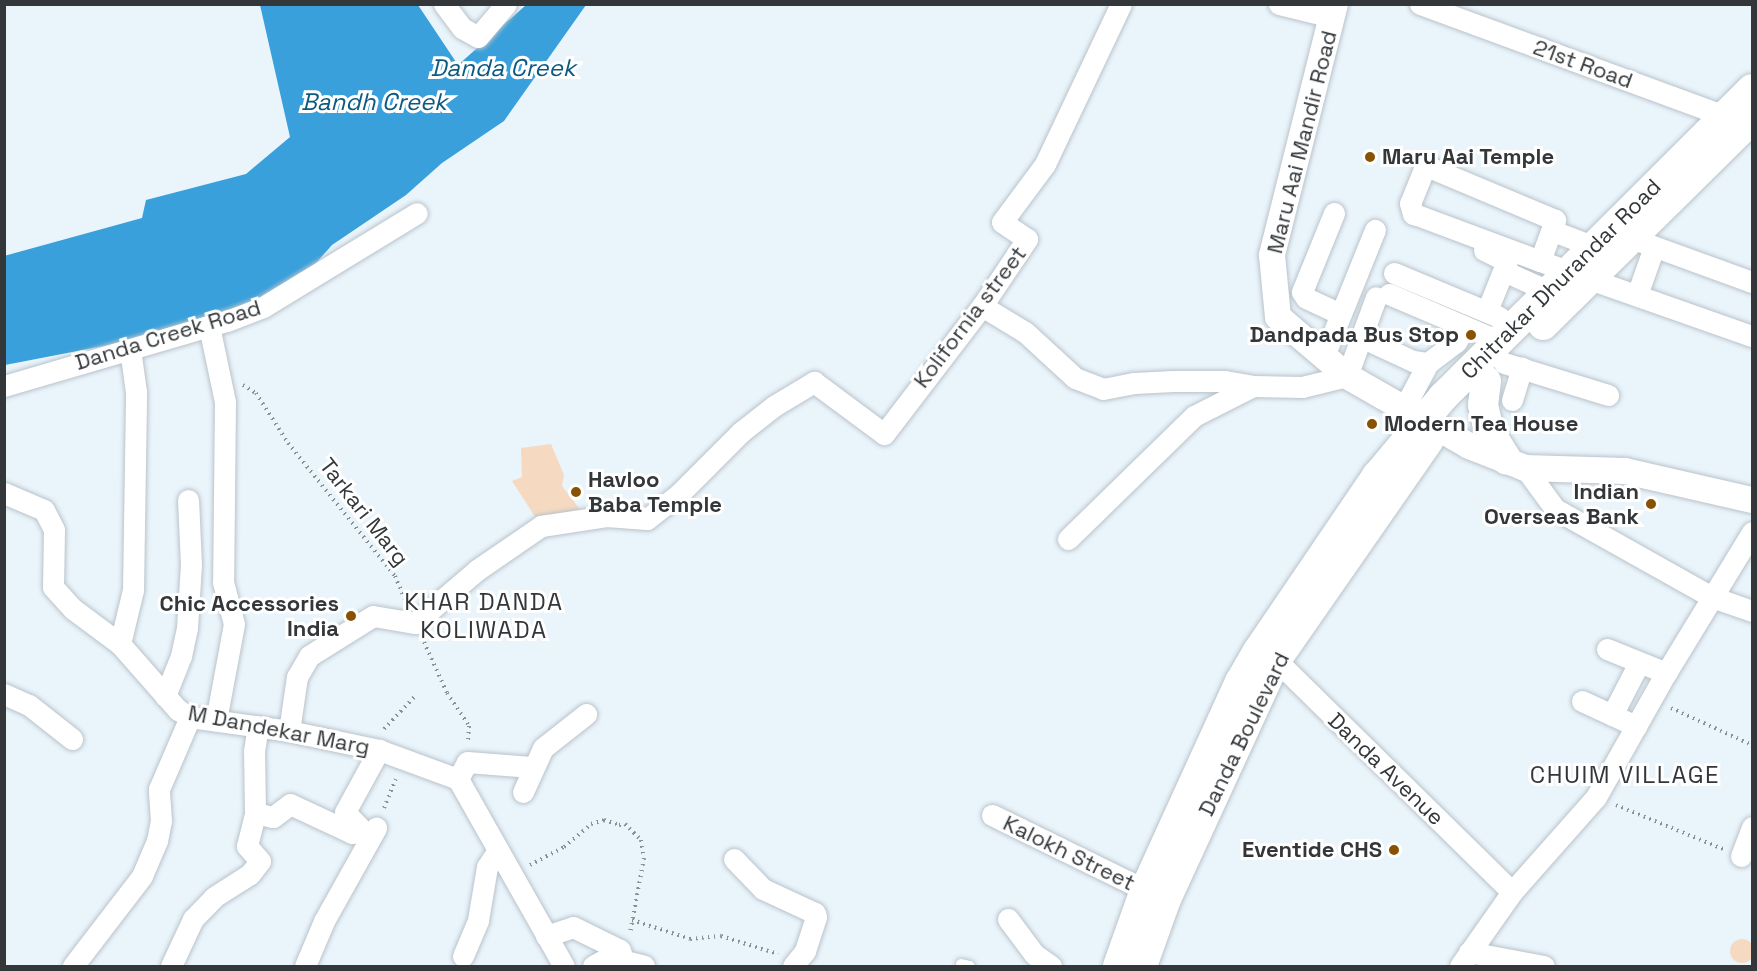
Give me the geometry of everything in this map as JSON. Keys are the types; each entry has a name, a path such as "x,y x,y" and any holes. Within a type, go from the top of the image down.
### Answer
{"main road":[{"name":"Chitrakar Dhurandar Road","path":"1333,559 1377,476 1421,418 1505,355 1561,275 1592,246 1740,122 1752,89"},
{"path":"1516,464 1492,436 1483,405 1505,355 1561,275 1642,243 1740,122"},
{"path":"1118,966 1156,895 1193,814 1240,682 1267,656 1333,559 1421,418 1505,355"},
{"path":"1142,966 1156,895"}],"street":[{"path":"444,4 462,28 478,37 506,4"},
{"name":"Kolifornia street","path":"415,623 477,570 541,526 606,516 646,519 679,495 741,432 774,406 814,382 884,434 982,306 1028,239 1002,222 1045,164 1121,4"},
{"path":"1279,4 1334,11"},
{"name":"21st Road","path":"1420,4 1740,122"},
{"name":"Maru Aai Mandir Road","path":"1334,11 1272,255 1278,318 1347,376 1469,446 1516,464 1625,471 1752,500"},
{"path":"1561,275 1553,231 1556,223 1553,219 1431,168 1426,168 1422,173 1410,203 1413,213 1561,275 1637,295 1752,336"},
{"name":"Danda Creek Road","path":"4,386 209,326 263,307 417,213"},
{"path":"1334,213 1302,292 1306,298 1341,314"},
{"path":"1413,222 1503,257 1507,261 1486,311"},
{"path":"1323,356 1375,230"},
{"path":"1553,231 1592,246"},
{"path":"1637,295 1642,243 1752,282"},
{"path":"1504,271 1561,275"},
{"path":"1394,273 1486,311 1505,355 1512,400"},
{"path":"982,306 1025,332 1075,378 1103,389 1134,383 1173,381 1225,381 1253,386 1302,387 1347,376 1361,337 1383,296 1465,327 1505,355 1608,395"},
{"path":"209,326 225,402 223,582 234,624 216,720"},
{"path":"1361,337 1413,361 1428,363 1446,352 1465,327"},
{"path":"120,644 133,590 136,392 130,349"},
{"path":"1421,418 1428,363"},
{"path":"1068,539 1194,416 1253,386"},
{"path":"1516,464 1555,509 1712,597 1752,611"},
{"name":"M Dandekar Marg","path":"4,493 45,510 54,530 53,587 73,609 120,644 178,710 190,717 289,731 463,771 532,766"},
{"path":"165,696 181,656 187,628 191,565 188,500"},
{"path":"1541,966 1465,959 1512,892 1596,797 1666,673 1752,532"},
{"path":"289,731 297,677 309,656 372,616 415,623"},
{"path":"1607,649 1666,673"},
{"name":"Danda Avenue","path":"1267,656 1512,892"},
{"path":"1612,715 1639,663"},
{"path":"4,694 29,705 72,739"},
{"path":"1582,701 1636,726"},
{"path":"523,792 532,766 543,748 586,714"},
{"path":"74,966 142,876 157,841 161,821 159,789 190,717"},
{"path":"171,966 193,919 214,897 250,874 260,861 247,846 255,813 254,751 258,726"},
{"path":"370,832 345,812 379,750"},
{"path":"463,771 498,850 564,966"},
{"path":"255,813 273,816 290,804 352,833 370,832"},
{"name":"Kalokh Street","path":"993,815 1156,895"},
{"path":"1741,856 1752,827"},
{"path":"305,966 324,921 370,832"},
{"path":"463,956 478,921 487,867 498,850"},
{"path":"734,859 769,893 815,914 805,951 794,963"},
{"path":"1008,919 1034,954 1051,966"},
{"path":"546,936 573,927 620,950 623,957"},
{"path":"593,966 609,957 623,957 644,966"}],"path":[{"name":"Tarkari Marg","path":"219,376 247,386 256,393 288,443 395,576 447,693 468,726 463,771"},
{"path":"379,750 379,738 385,726 416,695"},
{"path":"1651,699 1752,745"},
{"path":"370,832 404,759"},
{"path":"1596,797 1741,856"},
{"path":"511,875 564,847 591,824 604,820 619,825 625,824 641,840 644,858 623,957"},
{"path":"632,920 696,941 721,936 730,937 794,963"}],"shaded area":[{"path":"551,444 564,475 562,486 588,520 541,526 512,481 522,477 521,448"},
{"path":"1737,939 1747,939 1754,946 1754,956 1747,963 1737,963 1730,956 1730,946"}],"water":[{"name":"Bandh Creek","path":"260,5 418,5 458,65 526,5 586,5 504,121 442,163 406,195 332,245 303,278 235,311 171,333 5,365 4,256 142,218 146,200 246,174 290,137"}],"place":[{"name":"Maru Aai Temple","path":"1370,157"},
{"name":"Dandpada Bus Stop","path":"1471,335"},
{"name":"Modern Tea House","path":"1372,424"},
{"name":"Havloo Baba Temple","path":"576,492"},
{"name":"Indian Overseas Bank","path":"1651,504"},
{"name":"Chic Accessories India","path":"351,616"},
{"name":"Eventide CHS","path":"1394,850"}],"district":[{"name":"KHAR DANDA KOLIWADA","path":"484,616"},
{"name":"CHUIM VILLAGE","path":"1625,775"}],"water label":[{"name":"Danda Creek","path":"503,68"}]}
